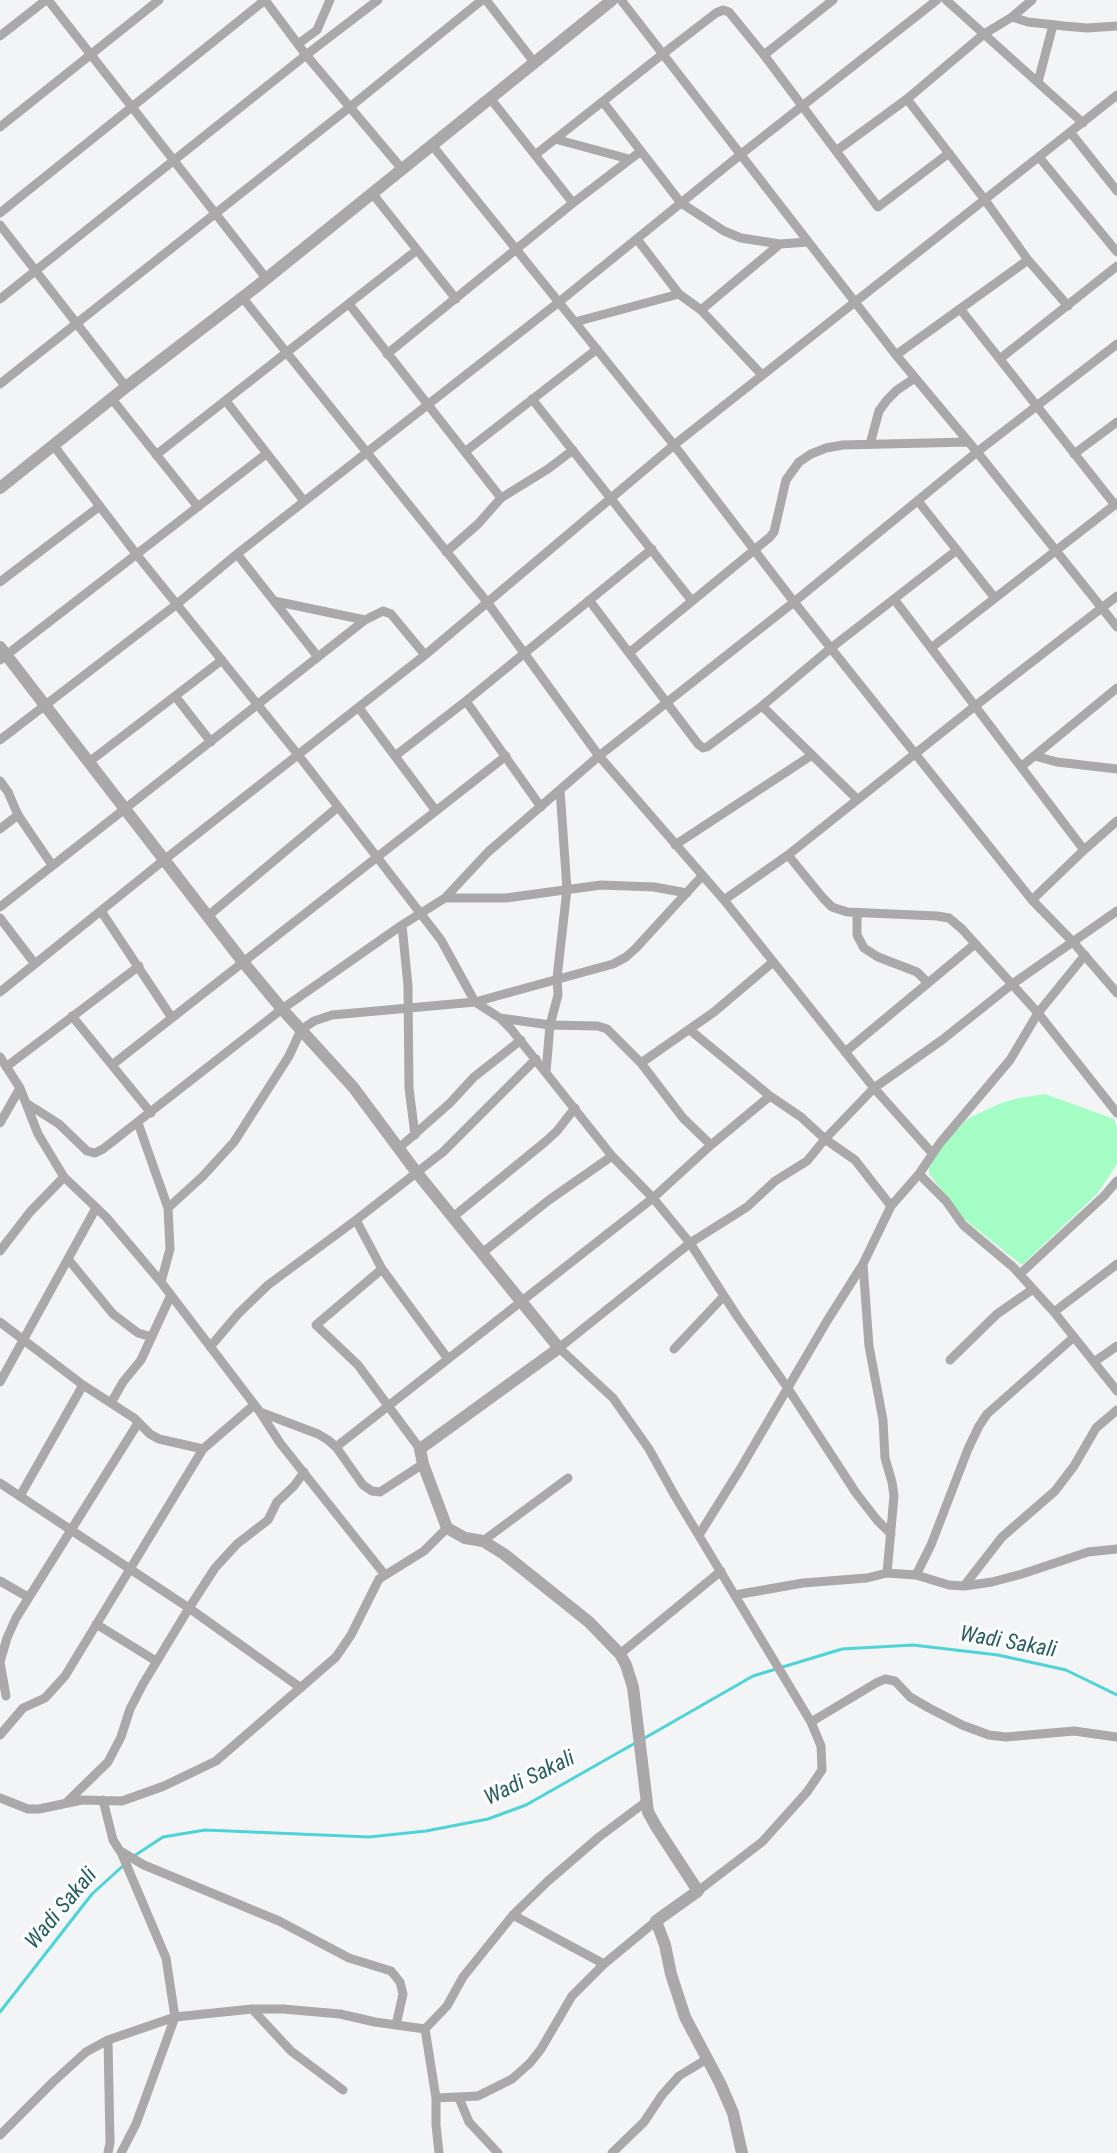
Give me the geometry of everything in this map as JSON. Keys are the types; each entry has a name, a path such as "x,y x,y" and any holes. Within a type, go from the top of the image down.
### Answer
{"street":[{"path":"0,36 47,0 266,278"},
{"path":"0,127 159,0"},
{"path":"0,213 265,0 306,55 402,170"},
{"path":"0,299 378,0"},
{"path":"0,384 484,0 534,62"},
{"path":"0,488 402,170 612,0"},
{"path":"621,0 896,355 1117,627"},
{"path":"0,740 177,604 237,554 559,302 740,155 937,0"},
{"path":"946,0 1083,123"},
{"path":"836,151 907,99 984,34 1012,17 1032,0"},
{"path":"764,55 829,1"},
{"path":"298,44 321,23 326,2"},
{"path":"535,155 663,53 723,10 729,12 764,55 878,207 949,153"},
{"path":"1012,17 1053,25 1087,28 1117,26"},
{"path":"1038,82 1053,25"},
{"path":"0,992 425,655 674,445 1117,95"},
{"path":"490,98 573,203"},
{"path":"907,99 986,200 1028,260 1068,306"},
{"path":"603,102 681,203 724,231 741,238 780,244 808,242"},
{"path":"1071,132 1117,191"},
{"path":"555,139 629,159"},
{"path":"432,145 674,445 794,602 1032,900 1085,955 1117,993"},
{"path":"387,354 640,151"},
{"path":"1040,157 1117,252"},
{"path":"372,193 456,298"},
{"path":"0,225 126,387"},
{"path":"637,239 679,294 701,310 762,375"},
{"path":"701,310 780,244"},
{"path":"156,455 417,250"},
{"path":"896,355 1028,260"},
{"path":"1001,358 1117,266"},
{"path":"575,322 679,294"},
{"path":"242,297 486,602 599,756 724,900 873,1088 932,1153"},
{"path":"349,304 501,498"},
{"path":"931,648 1116,504 961,310"},
{"path":"26,1103 51,1118 87,1151 94,1153 138,1123 282,1010 402,925 445,898 488,852 599,756 794,602 977,452 1117,344"},
{"path":"466,452 597,349"},
{"path":"870,444 879,411 897,390 915,378"},
{"path":"112,399 198,507"},
{"path":"532,399 692,601"},
{"path":"226,401 304,501"},
{"path":"1074,454 1117,422"},
{"path":"629,653 756,550 774,532 786,480 799,462 811,454 843,445 968,442"},
{"path":"54,446 137,555 378,858 450,954 475,1002 501,1018 521,1040 612,1156 653,1198 690,1244 788,1387 856,1493 891,1534"},
{"path":"446,552 478,524 501,498 548,469 573,450"},
{"path":"266,454 137,555 2,654 46,706 243,962 282,1010 353,1087 417,1173 521,1302 559,1348 613,1398 650,1449 675,1496 811,1722 821,1746 822,1770 807,1792 771,1833 604,1964 572,1996 542,2049 530,2063 498,2088 478,2096 436,2098"},
{"path":"918,501 994,597"},
{"path":"0,582 100,506"},
{"path":"395,756 652,549"},
{"path":"589,600 666,703 703,748 762,706 831,648 957,550"},
{"path":"237,554 318,657"},
{"path":"724,900 788,855 1117,596"},
{"path":"894,599 1084,849"},
{"path":"274,600 365,620"},
{"path":"0,907 365,620 383,611 391,614 425,655"},
{"path":"89,762 222,660"},
{"path":"1022,766 1117,687"},
{"path":"175,696 211,742"},
{"path":"466,701 541,807"},
{"path":"762,706 857,800"},
{"path":"359,708 436,811"},
{"path":"675,845 812,755"},
{"path":"112,1065 506,756"},
{"path":"1035,756 1057,762 1117,769"},
{"path":"0,781 8,792 18,815 52,865"},
{"path":"546,1072 550,1025 558,995 557,978 567,889 560,790"},
{"path":"208,916 338,807"},
{"path":"0,829 18,815"},
{"path":"1032,900 1084,849 1117,821"},
{"path":"788,855 832,907 857,913 949,918 1038,1013 1114,1101 1117,1113"},
{"path":"168,1208 212,1168 234,1142 289,1056 301,1030 314,1021 332,1015 475,1002 613,964 626,957 702,876"},
{"path":"445,898 506,898 567,889 618,886 654,887 687,893"},
{"path":"101,911 172,1018"},
{"path":"420,1449 559,1348 690,1244 747,1207 775,1181 807,1161 873,1088 942,1040 1011,985 1117,911"},
{"path":"857,913 856,934 864,948 878,957 917,972 928,983"},
{"path":"0,918 35,964"},
{"path":"402,925 408,969 409,1088 415,1135"},
{"path":"845,1052 975,944"},
{"path":"699,1535 863,1264 891,1206 1010,1060 1038,1013 1085,955"},
{"path":"641,1063 690,1030 773,962"},
{"path":"6,1067 139,966"},
{"path":"72,1016 151,1113"},
{"path":"501,1018 550,1025 598,1026 607,1029 641,1063 683,1118 711,1145"},
{"path":"690,1030 770,1096 801,1117 825,1139 855,1160 891,1206"},
{"path":"399,1148 450,1103 474,1077 521,1040"},
{"path":"0,1057 20,1088 38,1134 64,1177 96,1208 161,1282 170,1297 385,1575"},
{"path":"210,1347 238,1314 268,1285 443,1152 536,1059"},
{"path":"0,1123 20,1088"},
{"path":"336,1447 653,1198 711,1145 770,1096"},
{"path":"453,1217 545,1142 557,1131 574,1108"},
{"path":"138,1123 168,1208 170,1250 161,1282"},
{"path":"482,1253 549,1200 612,1156"},
{"path":"919,1174 946,1202 963,1225 1034,1289 1117,1391"},
{"path":"0,1251 30,1212 64,1177"},
{"path":"1020,1274 1104,1196 1117,1181"},
{"path":"0,1382 96,1208"},
{"path":"356,1220 381,1269 448,1359"},
{"path":"68,1259 112,1314 138,1333 152,1338"},
{"path":"863,1264 869,1346 883,1420 885,1458 894,1496 887,1573"},
{"path":"1054,1312 1117,1264"},
{"path":"381,1269 316,1325 351,1357 420,1449 423,1464 447,1528 465,1538 483,1541 504,1554 589,1622 620,1654 633,1687 648,1812 698,1891"},
{"path":"950,1360 998,1314 1034,1289"},
{"path":"674,1349 724,1296"},
{"path":"111,1403 123,1382 141,1360 170,1297"},
{"path":"0,1322 150,1434 159,1439 203,1449"},
{"path":"916,1575 932,1545 968,1449 983,1420 1074,1337"},
{"path":"1094,1362 1117,1346"},
{"path":"20,1496 83,1385"},
{"path":"257,1409 318,1434 336,1447 363,1485 372,1491 380,1492 423,1464"},
{"path":"0,1735 23,1708 45,1698 65,1676 203,1449 257,1409"},
{"path":"964,1586 1002,1537 1055,1491 1074,1466 1096,1428 1117,1410"},
{"path":"23,1708 3,1695 0,1662 7,1638 28,1597 73,1530 138,1423"},
{"path":"67,1802 108,1762 121,1737 130,1709 156,1660 227,1554 268,1520 277,1502 294,1486 304,1472"},
{"path":"483,1541 568,1478"},
{"path":"0,1483 189,1608 301,1688"},
{"path":"0,1797 28,1809 39,1809 67,1802 122,1801 173,1783 207,1766 232,1748 336,1657 351,1635 375,1584 385,1575 424,1551 447,1528"},
{"path":"735,1595 803,1583 837,1582 887,1573 916,1575 949,1586 964,1586 1022,1574 1088,1552 1117,1549"},
{"path":"620,1654 721,1571"},
{"path":"0,1581 28,1597"},
{"path":"96,1624 156,1660"},
{"path":"811,1722 885,1679 895,1681 910,1697 946,1717 989,1735 1006,1737 1074,1731 1117,1737"},
{"path":"103,1800 109,1829 166,1959 175,2017 136,2124 121,2153"},
{"path":"424,2029 447,2006 463,1977 513,1915 599,1837 647,1801"},
{"path":"120,1851 144,1865 279,1921 349,1958 390,1971 400,1982 403,1994 396,2025"},
{"path":"513,1915 604,1964"},
{"path":"656,1921 685,2017 733,2113 742,2153"},
{"path":"0,2135 52,2082 86,2052 108,2040 175,2017 252,2009 283,2009 340,2014 424,2029"},
{"path":"252,2009 291,2051 343,2090"},
{"path":"424,2029 436,2098 439,2153"},
{"path":"108,2040 110,2143 108,2153"},
{"path":"612,2153 644,2122 662,2095 679,2076 707,2060"},
{"path":"459,2098 469,2122 498,2153"}],"green space":[{"path":"1045,1094 1114,1119 1117,1127 1117,1164 1097,1194 1022,1265 964,1219 929,1174 929,1162 953,1132 969,1118 1001,1103"}],"waterway":[{"name":"Wadi Sakali","path":"643,1739 753,1676 842,1649 913,1645 998,1655 1066,1670 1117,1695"},
{"name":"Wadi Sakali","path":"134,1856 163,1837 205,1830 369,1837 426,1831 488,1819 526,1805 637,1742"},
{"name":"Wadi Sakali","path":"0,2012 92,1894 125,1864"}]}
